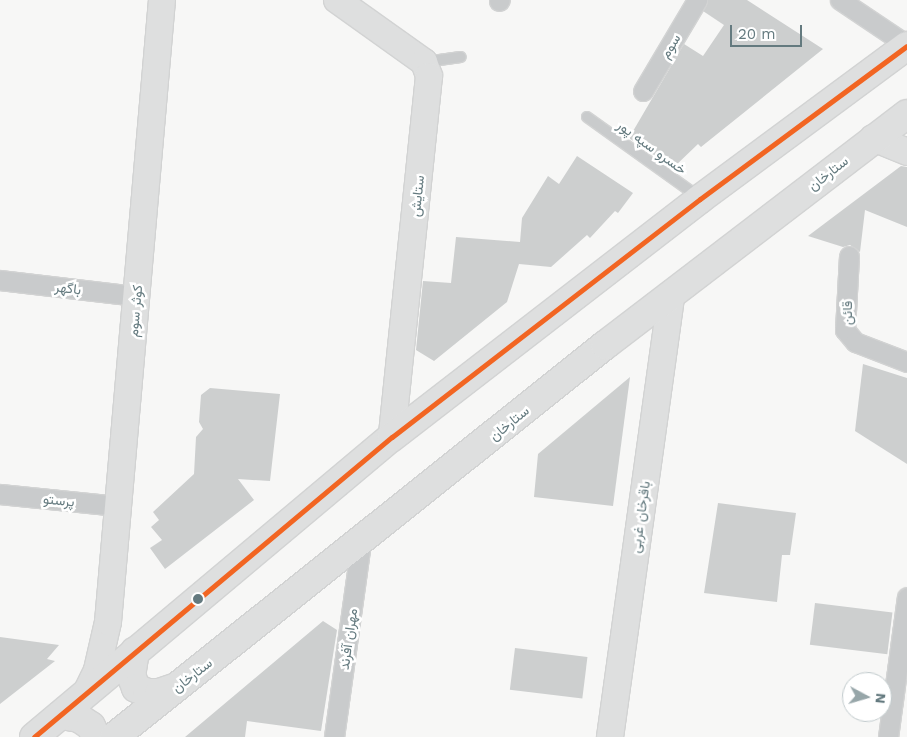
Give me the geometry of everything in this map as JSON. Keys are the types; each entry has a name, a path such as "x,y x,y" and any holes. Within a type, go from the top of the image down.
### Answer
{"main road":[{"path":"34,737 392,437 700,199 907,45"},
{"name":"ستارخان","path":"114,737 671,296 873,138 907,114"},
{"path":"135,651 131,675 136,688 153,693 176,687"},
{"path":"61,715 78,718 91,726 96,737"}],"street":[{"name":"کوثر سوم","path":"86,693 100,662 108,622 162,0"},
{"path":"337,0 424,62"},
{"name":"سوم","path":"643,91 697,0"},
{"path":"840,0 907,45"},
{"name":"ستایش","path":"392,437 430,76 424,62"},
{"path":"873,138 907,152"},
{"name":"قائن","path":"849,256 845,330 855,342 907,362"},
{"name":"باگهر","path":"0,280 136,296"},
{"name":"باقرخان غربی","path":"610,737 671,296"},
{"name":"پرستو","path":"0,494 118,506"},
{"name":"مهران آفرند","path":"334,737 361,542"},
{"path":"888,737 907,597"},
{"path":"108,622 115,637 123,642 134,642 156,635"}],"lane":[{"path":"424,62 461,57"},
{"name":"خسرو سپه پور","path":"587,117 700,199"}],"building":[{"path":"708,0 747,0 823,49 701,147 698,144 673,168 629,138 684,44 703,56 724,25 703,11"},
{"path":"577,156 633,193 618,213 615,211 590,238 587,235 551,267 519,264 507,302 434,361 416,350 423,281 451,283 456,237 520,242 522,218 548,176 559,184"},
{"path":"901,166 907,167 907,227 865,210 860,252 850,245 843,247 808,236"},
{"path":"863,364 907,378 907,464 855,431"},
{"path":"630,377 613,506 534,497 538,454"},
{"path":"210,388 280,394 270,481 238,479 254,500 165,569 150,548 162,540 151,527 159,520 153,512 194,474 196,437 203,429 199,422 201,395"},
{"path":"718,503 796,513 790,555 782,555 777,602 704,593"},
{"path":"815,603 892,613 887,654 810,645"},
{"path":"323,621 337,630 321,731 247,721 245,737 185,737"},
{"path":"0,637 59,645 47,659 55,661 0,704"},
{"path":"515,648 587,657 582,699 510,690"}],"transit line":[{"path":"34,737 392,437 700,199 907,46"}]}
